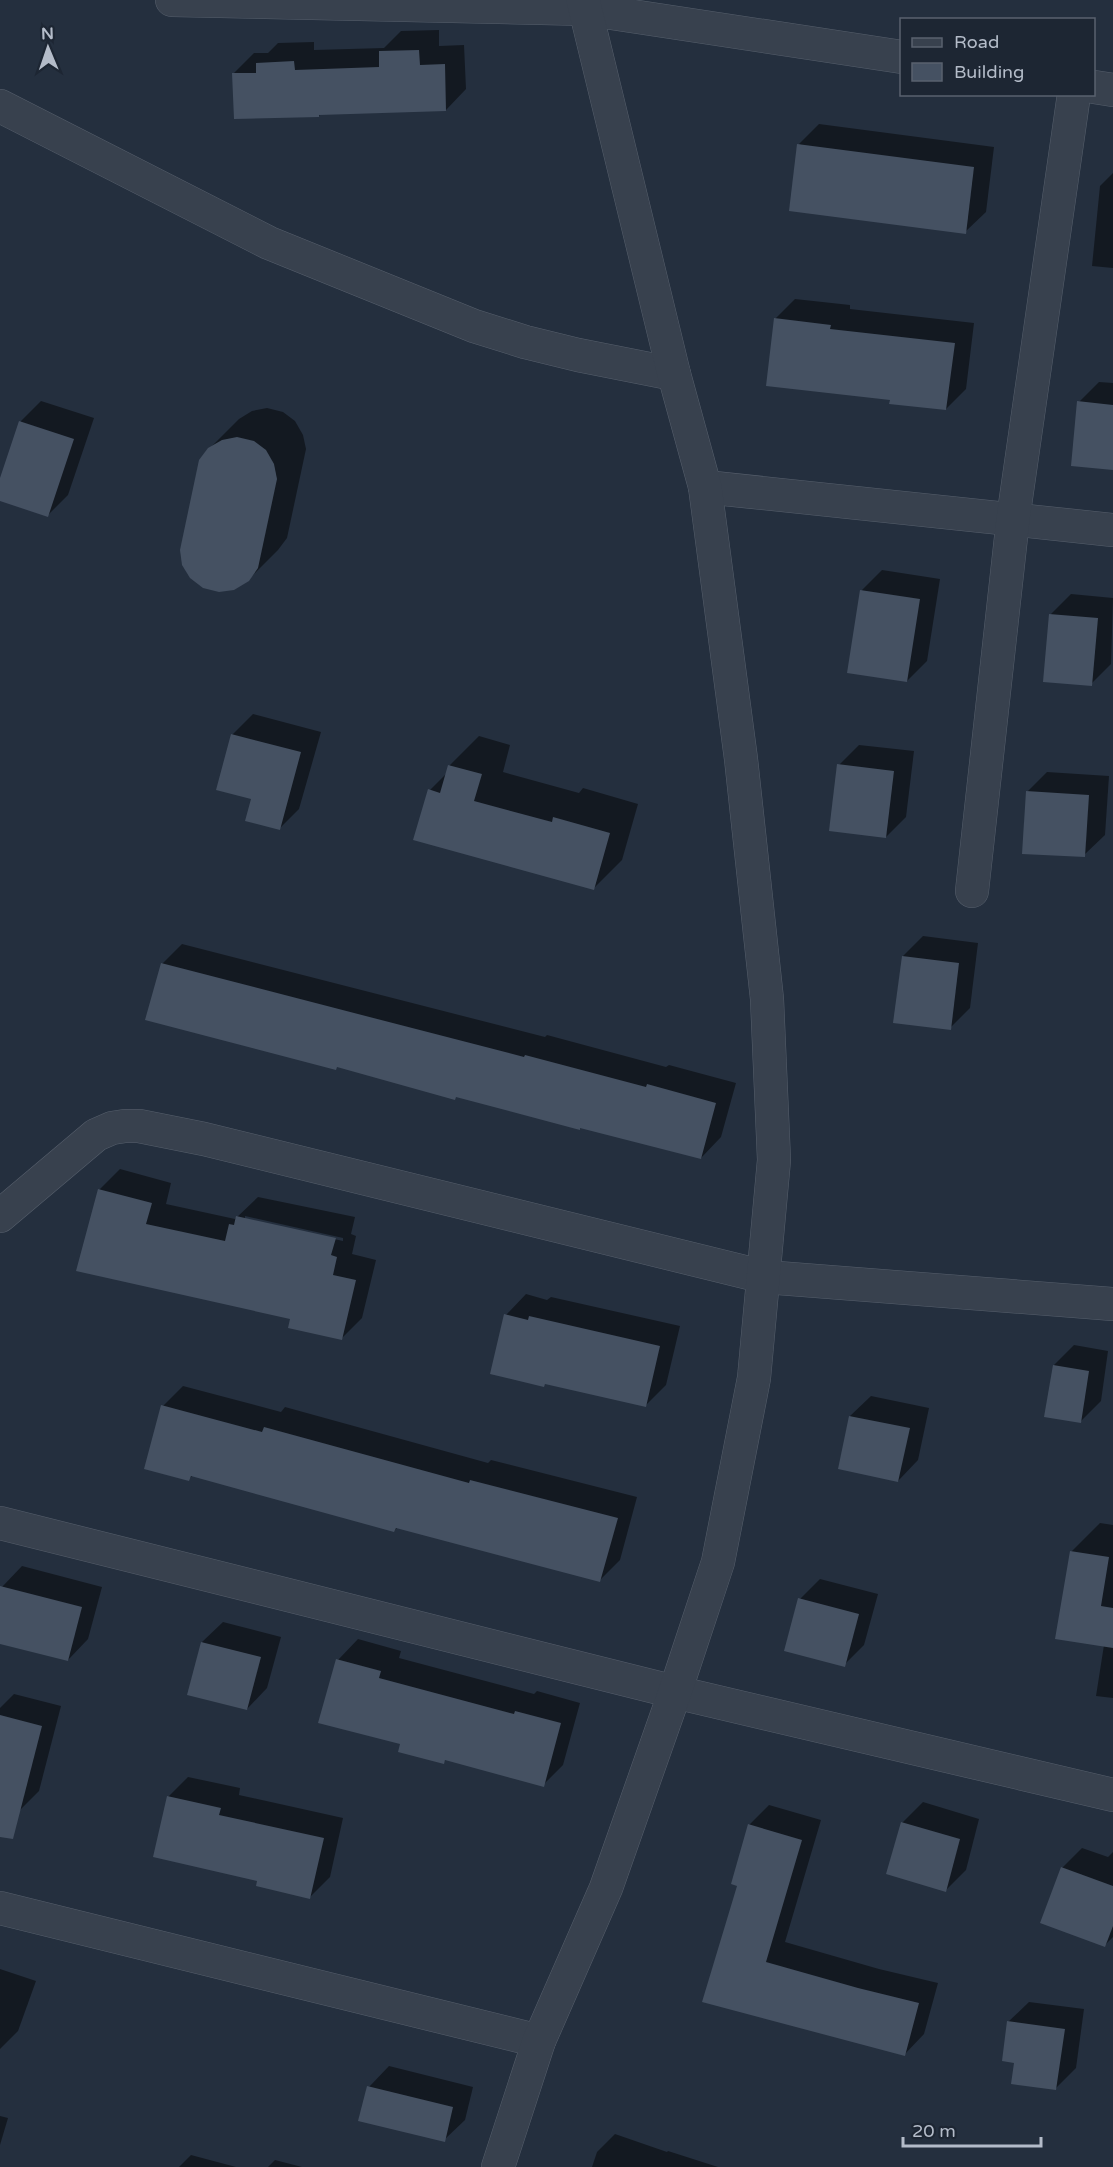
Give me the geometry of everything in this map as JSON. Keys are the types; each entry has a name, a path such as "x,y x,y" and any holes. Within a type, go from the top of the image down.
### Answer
{"street":[{"path":"172,0 584,4 900,57"},
{"path":"498,2167 539,2042 606,1888 718,1562 754,1378 774,1160 767,999 741,759 705,487 674,374 584,4"},
{"path":"1095,87 1113,90"},
{"path":"972,891 1013,519 1074,96"},
{"path":"0,106 269,243 474,326 578,355 674,374"},
{"path":"705,487 1113,530"},
{"path":"0,1216 96,1135 125,1126 139,1126 204,1139 765,1277 1113,1304"},
{"path":"0,1522 675,1692 1113,1795"},
{"path":"0,1908 539,2042"}],"building":[{"path":"419,50 420,65 445,64 446,111 234,119 232,73 256,73 256,63 294,61 295,70 379,67 379,51"},
{"path":"797,144 974,167 966,234 789,211"},
{"path":"774,318 831,325 830,329 955,343 946,410 889,404 890,400 766,386"},
{"path":"1077,401 1113,405 1113,470 1071,466"},
{"path":"19,421 74,439 48,517 0,501 0,478"},
{"path":"237,437 254,441 266,450 274,464 277,479 258,568 249,581 234,590 219,592 203,588 190,578 182,565 180,550 199,460 208,448 222,440"},
{"path":"860,590 920,599 907,682 847,673"},
{"path":"1049,614 1098,618 1092,686 1043,682"},
{"path":"231,734 301,752 280,830 245,821 251,799 216,790"},
{"path":"837,764 894,771 886,838 829,831"},
{"path":"448,765 482,774 474,801 552,822 553,817 610,833 594,890 413,840 428,789 440,793"},
{"path":"1026,791 1089,795 1085,857 1022,854"},
{"path":"902,956 959,963 951,1030 893,1023"},
{"path":"161,963 524,1057 525,1055 646,1087 647,1084 716,1103 701,1159 456,1097 455,1100 337,1067 336,1070 145,1020"},
{"path":"98,1189 152,1203 146,1224 225,1241 229,1224 234,1225 236,1216 336,1238 331,1255 337,1257 333,1275 356,1280 342,1340 288,1328 290,1319 76,1271"},
{"path":"504,1314 528,1320 529,1316 660,1346 646,1407 490,1374"},
{"path":"1053,1365 1089,1371 1081,1423 1044,1417"},
{"path":"161,1405 262,1432 264,1427 469,1483 470,1480 618,1518 600,1582 396,1528 394,1532 191,1476 189,1481 144,1469"},
{"path":"849,1416 910,1428 898,1482 838,1469"},
{"path":"1070,1551 1109,1557 1101,1606 1113,1608 1113,1648 1055,1639"},
{"path":"0,1586 82,1607 68,1661 0,1644"},
{"path":"798,1598 859,1614 845,1667 784,1651"},
{"path":"201,1642 261,1657 247,1710 187,1695"},
{"path":"336,1659 381,1671 379,1678 514,1714 515,1711 561,1723 544,1787 445,1760 444,1764 398,1752 400,1744 318,1723"},
{"path":"0,1715 42,1726 13,1839 0,1837"},
{"path":"167,1796 221,1808 219,1815 324,1838 310,1899 256,1886 257,1881 153,1857"},
{"path":"901,1822 960,1839 946,1892 886,1874"},
{"path":"748,1824 802,1840 766,1962 919,2003 905,2056 702,2002 737,1886 731,1884"},
{"path":"1061,1867 1113,1886 1113,1926 1105,1947 1040,1923"},
{"path":"1007,2021 1065,2029 1056,2090 1011,2084 1014,2063 1002,2061"},
{"path":"367,2086 453,2107 445,2142 358,2121"}]}
